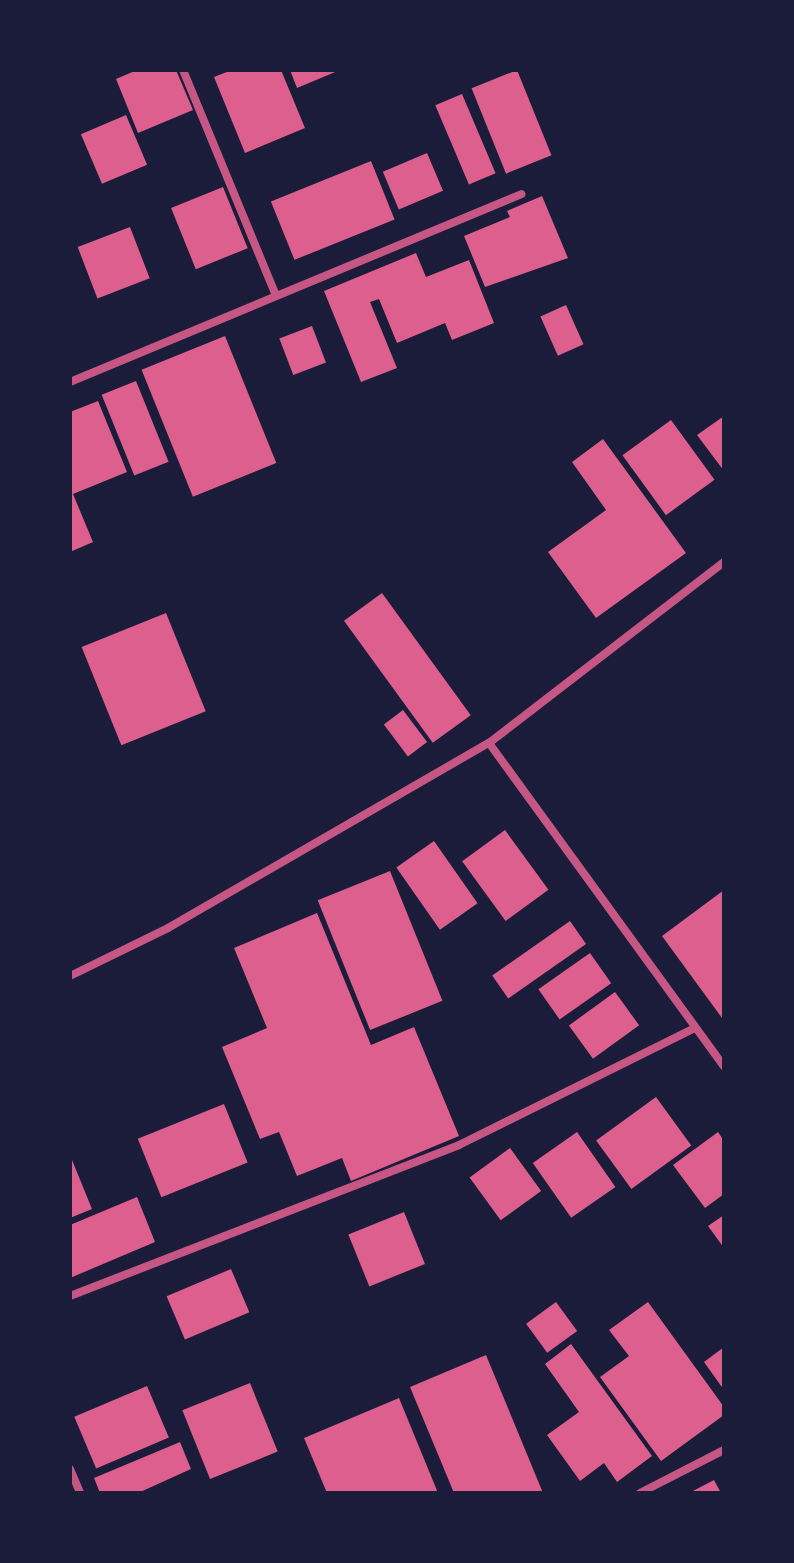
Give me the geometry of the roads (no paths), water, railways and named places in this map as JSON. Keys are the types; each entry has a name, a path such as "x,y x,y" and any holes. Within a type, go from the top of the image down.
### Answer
{"street":[{"path":"183,70 276,296"},
{"path":"70,382 521,194"},
{"path":"70,976 195,913 489,743 724,562"},
{"path":"489,743 724,1067"},
{"path":"70,1296 459,1145 695,1028"},
{"path":"640,1493 724,1450"},
{"path":"70,1469 80,1493"}]}
